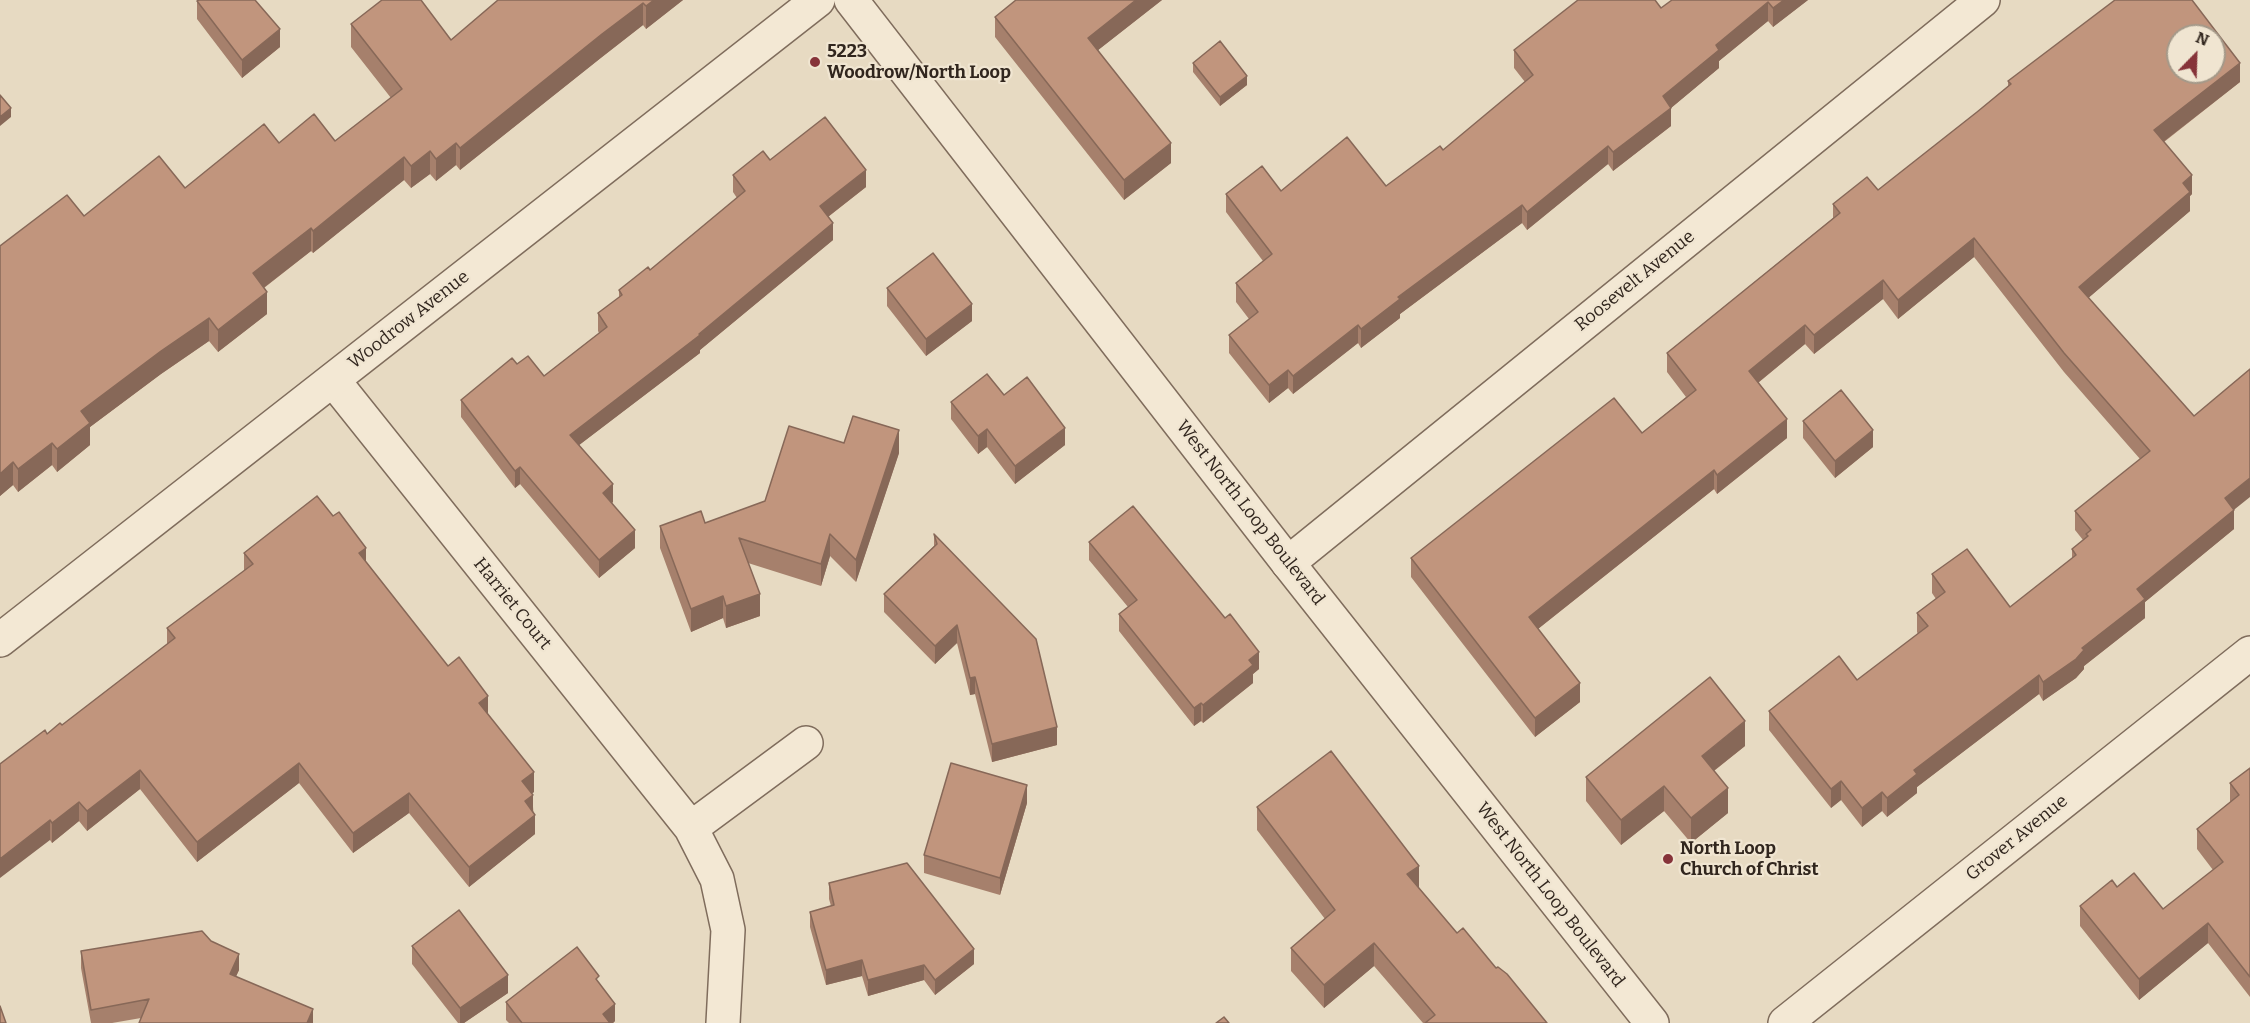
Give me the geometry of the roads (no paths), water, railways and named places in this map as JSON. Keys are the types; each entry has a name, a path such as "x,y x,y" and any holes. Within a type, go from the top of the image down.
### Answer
{"street":[{"name":"Woodrow Avenue","path":"0,640 818,0"},
{"name":"West North Loop Boulevard","path":"851,0 1288,563 1652,1023"},
{"name":"Roosevelt Avenue","path":"1288,563 1983,0"},
{"name":"Harriet Court","path":"333,380 691,828 717,879 728,930 723,1023"},
{"name":"Grover Avenue","path":"1785,1023 2250,653"},
{"path":"691,828 806,743"}],"place":[{"name":"5223 Woodrow/North Loop","path":"815,62"},
{"name":"North Loop Church of Christ","path":"1668,859"}]}
